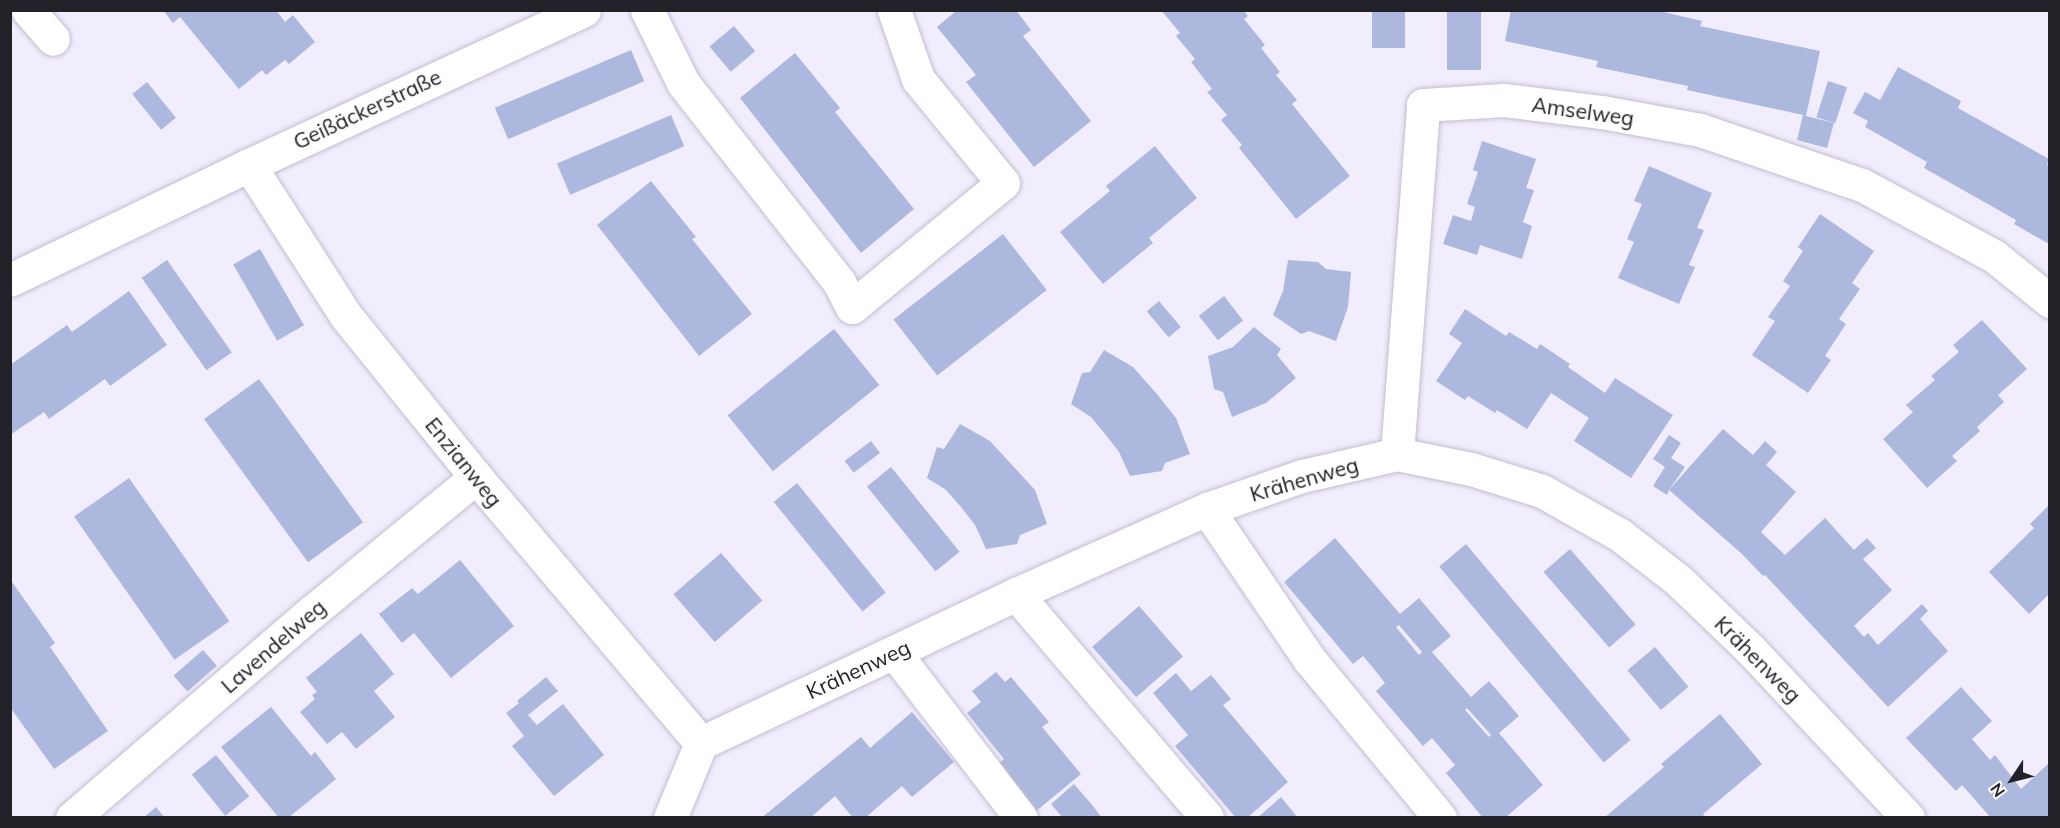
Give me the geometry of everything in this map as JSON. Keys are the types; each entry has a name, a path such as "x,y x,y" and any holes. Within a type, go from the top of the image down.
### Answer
{"street":[{"path":"28,10 53,39"},
{"name":"Geißäckerstraße","path":"10,280 249,165 584,10"},
{"path":"647,10 683,83 839,282 852,307 1003,183 918,79 894,10"},
{"name":"Amselweg","path":"1397,454 1424,105 1504,100 1602,112 1701,130 1862,184 1994,256 2049,301"},
{"name":"Enzianweg","path":"249,165 346,316 476,477 701,743"},
{"name":"Krähenweg","path":"701,743 1016,594 1207,509 1302,476 1397,454 1472,469 1542,490 1620,535 1678,580 1751,650 1908,818"},
{"name":"Lavendelweg","path":"72,818 313,611 476,477"},
{"path":"1207,509 1309,659 1440,818"},
{"path":"1016,594 1207,818"},
{"path":"894,652 1021,818"},
{"path":"670,818 701,743"}],"building":[{"path":"163,10 276,10 285,22 293,15 315,42 289,64 285,60 266,75 262,70 239,89 180,17 173,23"},
{"path":"957,10 1016,10 1031,30 1023,36 1091,121 1034,167 966,82 976,75 937,27"},
{"path":"1161,10 1243,10 1248,16 1244,19 1265,45 1261,48 1280,72 1276,75 1297,100 1292,104 1350,176 1296,219 1239,148 1242,145 1221,120 1227,115 1207,92 1212,89 1191,62 1195,59 1176,36 1180,33"},
{"path":"1372,10 1405,10 1405,48 1372,48"},
{"path":"1447,10 1481,10 1481,70 1447,70"},
{"path":"1511,10 1655,10 1702,21 1700,26 1820,51 1806,116 1834,123 1827,148 1797,140 1803,115 1687,90 1688,86 1596,67 1598,61 1505,41"},
{"path":"734,26 755,51 731,72 709,47"},
{"path":"631,50 644,81 508,139 495,108"},
{"path":"795,53 840,108 835,112 914,209 861,253 740,98"},
{"path":"1898,67 1961,101 1958,108 2049,159 2047,164 2049,166 2049,244 2014,224 2016,220 1924,168 1927,162 1865,127 1868,121 1853,113 1865,92 1880,100"},
{"path":"1828,81 1847,87 1835,123 1816,117"},
{"path":"147,82 176,118 161,130 132,94"},
{"path":"671,115 684,146 570,195 557,163"},
{"path":"1482,141 1536,159 1526,188 1534,190 1523,222 1532,226 1522,259 1480,245 1477,255 1443,244 1453,215 1471,221 1475,207 1467,204 1478,172 1473,170"},
{"path":"1155,146 1197,198 1149,238 1153,243 1103,284 1060,232 1110,191 1106,186"},
{"path":"1649,166 1712,193 1697,228 1704,230 1689,265 1695,267 1679,304 1618,278 1634,242 1627,239 1642,204 1634,201"},
{"path":"651,181 696,237 692,239 752,314 699,356 597,225"},
{"path":"1820,214 1874,251 1852,283 1860,289 1839,319 1846,324 1825,356 1831,360 1808,393 1752,355 1775,321 1768,317 1790,286 1783,281 1803,251 1798,247"},
{"path":"1003,234 1047,290 937,376 893,320"},
{"path":"260,249 304,325 277,341 233,264"},
{"path":"167,260 232,353 206,370 142,278"},
{"path":"1288,260 1318,262 1326,269 1351,272 1348,307 1336,341 1309,331 1301,334 1273,315 1283,291"},
{"path":"129,291 167,345 110,386 105,379 49,419 44,412 10,435 10,365 67,325 72,332"},
{"path":"1224,296 1243,320 1218,340 1199,316"},
{"path":"1159,301 1181,327 1169,337 1147,311"},
{"path":"1465,309 1506,336 1509,332 1537,349 1540,344 1570,364 1568,367 1605,393 1615,378 1673,415 1631,478 1574,441 1589,418 1551,393 1527,429 1497,410 1495,413 1468,396 1465,400 1436,381 1462,343 1449,334"},
{"path":"1982,320 2027,369 1998,395 2004,402 1977,427 1980,431 1952,456 1957,461 1927,488 1883,439 1913,412 1906,405 1935,380 1931,376 1959,352 1953,345"},
{"path":"1254,327 1281,349 1277,355 1296,378 1266,403 1232,417 1223,392 1214,389 1208,356 1233,347"},
{"path":"834,329 879,385 773,471 728,415"},
{"path":"1104,350 1133,367 1156,393 1176,418 1190,454 1165,463 1162,471 1130,476 1119,452 1105,434 1091,417 1071,404 1082,373 1090,372"},
{"path":"259,379 363,522 308,562 204,419"},
{"path":"960,424 990,441 1035,490 1047,524 1020,535 1017,544 986,549 975,525 961,507 946,490 927,478 937,447 944,449"},
{"path":"1723,429 1753,455 1765,441 1777,452 1766,465 1796,492 1761,532 1785,555 1825,518 1854,550 1867,538 1876,548 1863,559 1892,590 1854,626 1864,637 1868,633 1878,645 1922,604 1928,611 1920,619 1948,651 1888,707 1765,575 1763,576 1742,554 1669,490"},
{"path":"1669,435 1681,443 1671,458 1685,467 1667,495 1653,486 1665,467 1653,459"},
{"path":"871,441 880,453 854,473 845,461"},
{"path":"891,467 960,552 936,571 867,487"},
{"path":"129,478 229,621 174,660 74,516"},
{"path":"797,483 886,593 862,611 774,502"},
{"path":"2049,505 2049,594 2029,614 1989,572 2034,528 2030,524"},
{"path":"1335,538 1400,614 1419,598 1451,636 1432,652 1471,697 1489,681 1519,716 1499,733 1543,785 1505,818 1483,818 1446,773 1455,765 1432,738 1423,746 1376,691 1385,683 1363,656 1353,664 1284,582","holes":["1399,625 1422,652 1419,655 1396,627","1467,708 1491,735 1489,737 1465,710"]},
{"path":"1466,544 1631,740 1604,763 1439,566"},
{"path":"1570,549 1636,624 1609,647 1544,572"},
{"path":"721,553 762,601 715,642 673,594"},
{"path":"460,560 514,626 451,678 414,633 402,643 379,614 412,588 418,594"},
{"path":"10,579 55,643 50,647 108,731 54,769 10,707"},
{"path":"1139,606 1183,657 1136,697 1092,647"},
{"path":"361,633 394,674 374,691 395,717 356,749 342,732 327,744 300,712 315,699 312,695 317,692 306,678"},
{"path":"1655,647 1688,687 1661,710 1627,670"},
{"path":"203,650 217,666 187,691 174,676"},
{"path":"996,672 1005,682 1011,677 1049,722 1042,727 1081,774 1035,812 997,765 1004,759 967,713 981,702 972,691"},
{"path":"1176,673 1191,691 1211,675 1231,699 1223,705 1288,782 1247,818 1236,818 1175,746 1188,735 1153,693"},
{"path":"546,677 558,691 528,715 537,725 563,704 604,755 554,796 512,746 524,736 506,713"},
{"path":"1961,687 1992,721 1972,739 1990,760 1995,755 2021,789 2049,763 2049,818 1991,818 1962,785 1956,791 1906,738"},
{"path":"271,707 311,756 315,752 336,779 288,818 279,818 221,747"},
{"path":"912,712 954,762 912,797 902,786 865,818 853,818 835,796 810,818 761,818 861,737 870,748"},
{"path":"1720,714 1762,764 1703,814 1706,818 1604,818 1664,767 1661,764"},
{"path":"216,755 249,796 225,816 192,775"},
{"path":"1074,784 1102,818 1063,818 1051,804"},
{"path":"1281,797 1298,818 1257,818"},
{"path":"156,807 165,818 143,818"}]}
